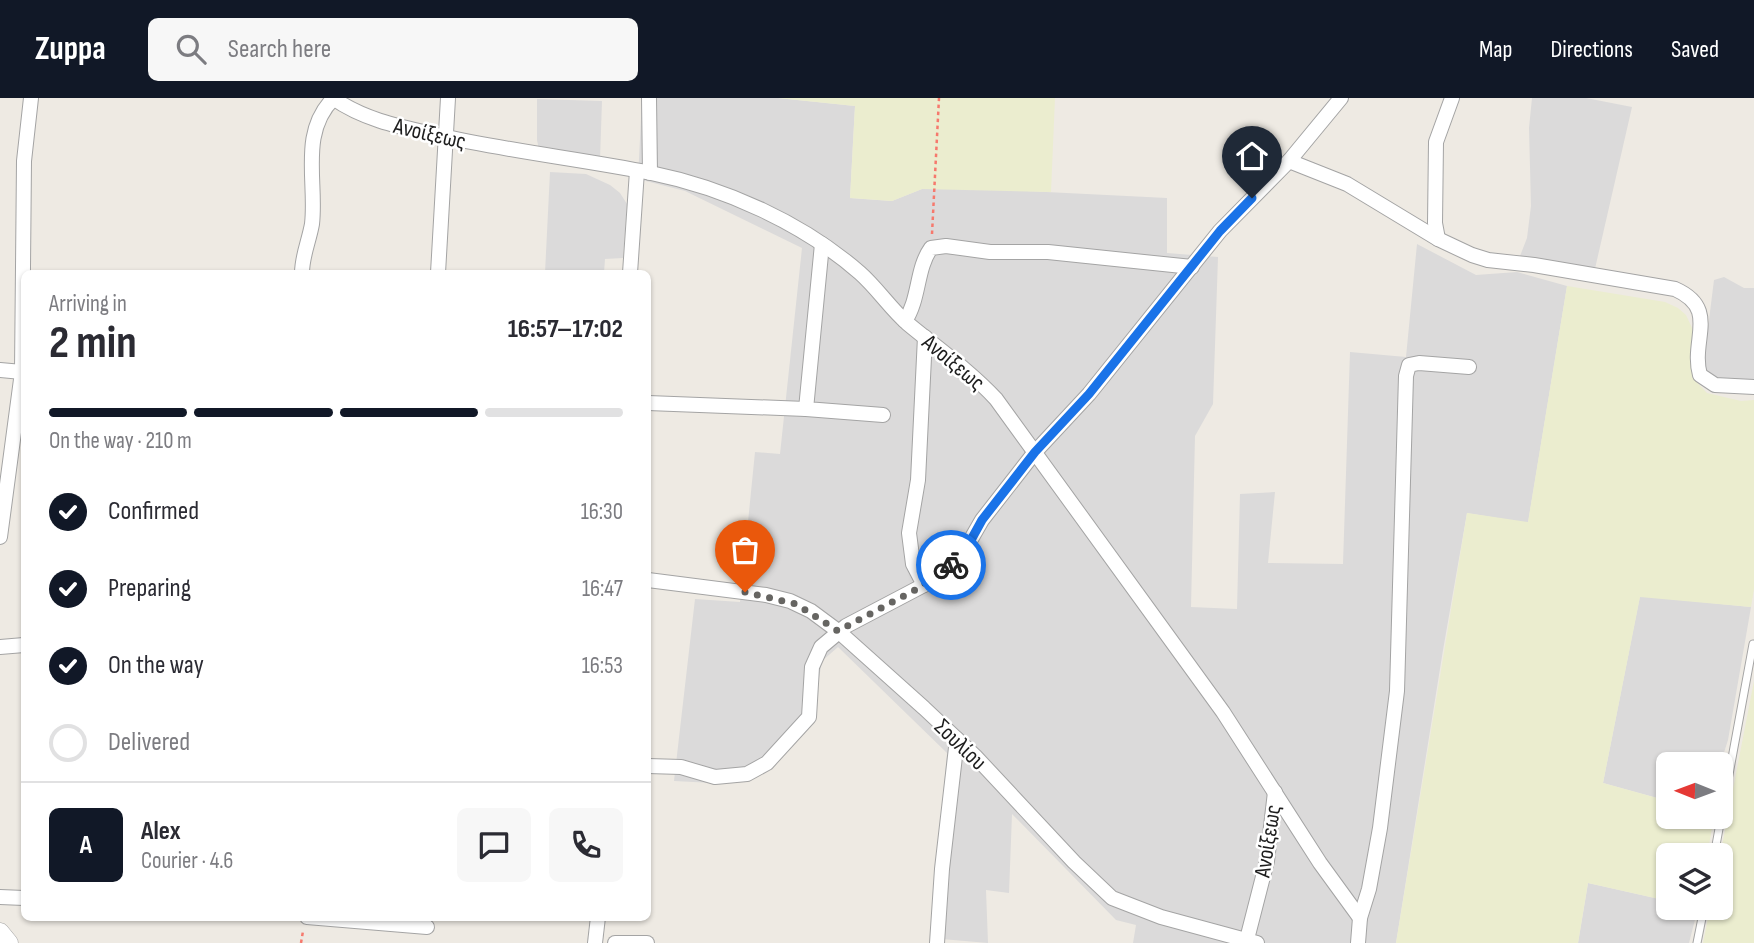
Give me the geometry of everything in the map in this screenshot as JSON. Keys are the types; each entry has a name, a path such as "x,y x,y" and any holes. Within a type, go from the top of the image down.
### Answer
{"street":[{"path":"23,270 24,160 31,98"},
{"path":"303,270 313,214 311,169 316,124 323,109 333,98"},
{"name":"Ανοίξεως","path":"333,98 374,119 502,149 643,172 725,195 799,230 822,244 861,274 905,321 986,388 1223,712 1275,792 1266,861 1250,943"},
{"path":"438,270 449,98"},
{"path":"630,270 649,98"},
{"path":"651,765 681,767 720,777 740,776 762,767 809,717 814,659 821,647 838,631 924,585 965,551 982,520 1035,452 1089,394 1220,231 1289,161 1341,98"},
{"path":"1438,239 1435,223 1436,142 1452,98"},
{"path":"1289,161 1347,184 1458,250 1488,260 1534,265 1675,289 1685,293 1692,298 1700,312 1700,375 1715,385 1754,387"},
{"path":"806,409 822,244"},
{"path":"905,321 915,300 924,258 931,248 946,246 990,252 1048,252 1192,267"},
{"path":"924,585 913,565 909,533 918,480 925,337"},
{"path":"1358,943 1360,918 1369,890 1380,828 1397,691 1406,376 1409,365 1419,363 1469,367"},
{"path":"0,370 21,372"},
{"path":"0,537 21,380"},
{"path":"651,403 883,415"},
{"name":"Σουλίου","path":"651,580 781,599 811,611 883,669 957,739 1112,898 1250,943"},
{"path":"0,647 21,645"},
{"path":"937,943 942,869 957,739"},
{"path":"1275,792 1320,863 1360,918"},
{"path":"0,897 21,898"},
{"path":"389,921 427,927"},
{"path":"595,943 598,921"},
{"path":"0,932 9,943"},
{"path":"615,943 647,943"}],"lane":[{"path":"1716,843 1753,644"},
{"path":"1697,943 1702,920"}],"path":[{"path":"931,248 939,98"}],"shaded area":[{"path":"642,98 778,98 855,106 850,198 892,201 922,189 987,189 1167,198 1167,253 1218,257 1213,404 1195,436 1191,607 1237,609 1240,494 1275,492 1268,563 1343,564 1350,352 1406,357 1417,244 1476,275 1517,272 1567,286 1528,523 1467,513 1396,943 1133,943 1136,925 1116,920 1012,814 1009,893 986,890 988,943 930,938 947,753 838,647 822,661 811,724 765,771 746,781 674,781 695,599 740,602 755,452 780,454 802,248 685,191 638,179"},
{"path":"1532,98 1586,98 1632,107 1594,273 1520,256 1527,238 1531,206 1529,128"},
{"path":"537,99 602,101 600,159 539,150"},
{"path":"550,172 586,174 610,185 620,193 627,204 623,258 605,259 604,270 545,270"},
{"path":"1724,277 1744,288 1754,288 1754,383 1709,378 1703,368 1714,280"},
{"path":"1640,596 1751,607 1724,752 1656,752 1656,798 1603,783"},
{"path":"1588,883 1656,898 1656,920 1695,920 1689,943 1578,943"}],"green space":[{"path":"778,98 1055,98 1051,192 922,189 892,201 850,198 855,106"},
{"path":"1567,286 1665,302 1678,308 1686,315 1693,330 1692,377 1707,393 1741,401 1754,400 1754,589 1751,607 1640,597 1603,783 1656,798 1656,830 1712,830 1709,843 1656,843 1656,898 1588,883 1578,943 1396,943 1467,513 1528,522"},
{"path":"1754,681 1754,943 1703,943 1708,920 1733,920 1733,843 1723,843 1725,830 1733,829 1733,789"}],"way so far":[{"path":"745,592 796,604 811,611 838,631 915,590 951,565"}],"route":[{"path":"951,565 965,551 982,520 1035,452 1089,394 1220,231 1252,198"}]}
